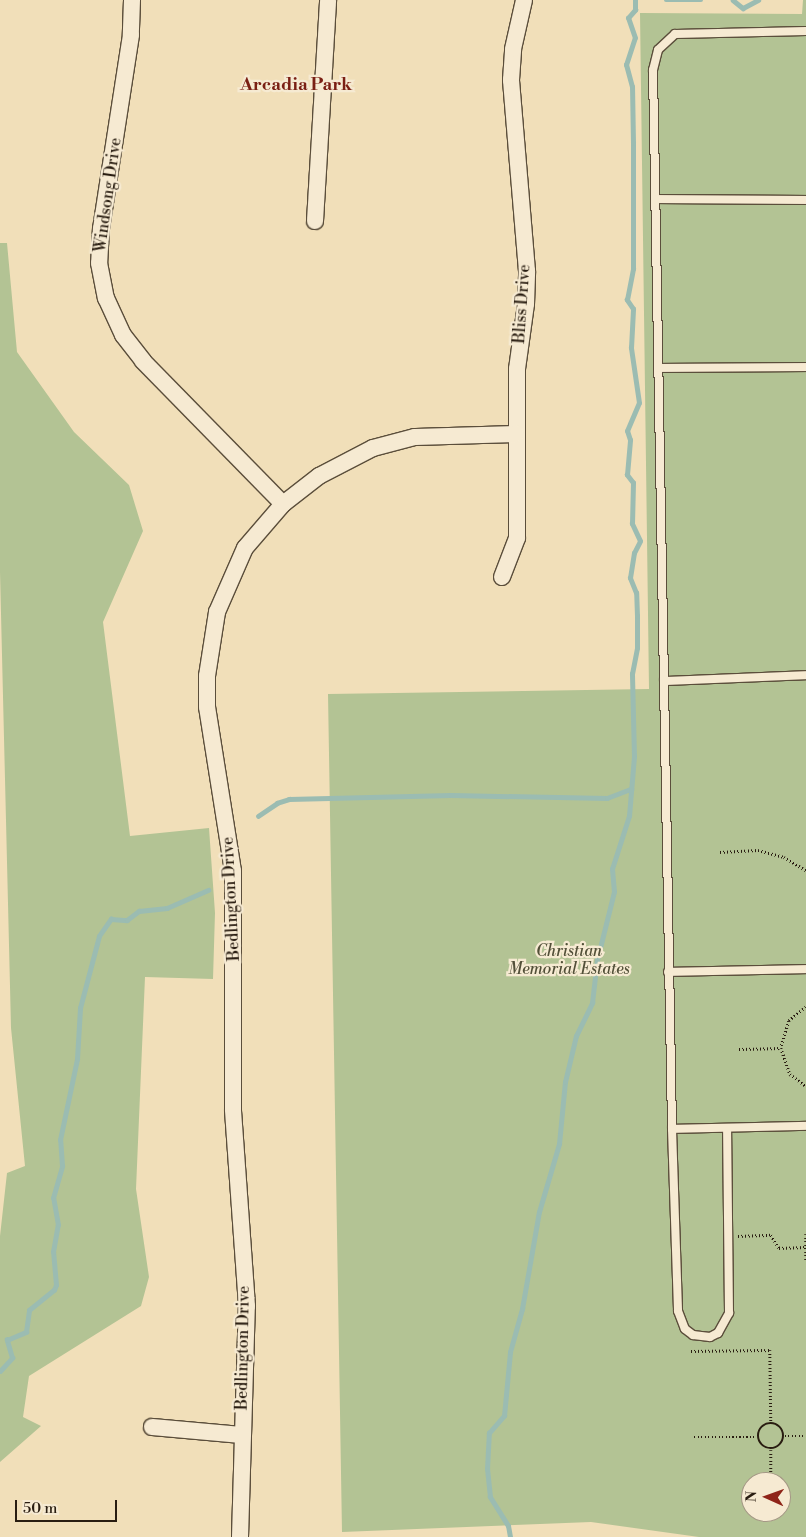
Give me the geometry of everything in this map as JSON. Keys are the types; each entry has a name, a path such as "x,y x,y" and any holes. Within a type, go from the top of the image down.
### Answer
{"street":[{"name":"Windsong Drive","path":"132,0 131,35 101,228 99,263 106,298 124,335 143,361 283,504"},
{"path":"315,221 328,0"},
{"name":"Bliss Drive","path":"502,577 517,538 516,369 527,271 511,80 513,49 524,0"},
{"name":"Bedlington Drive","path":"240,1537 247,1306 233,1109 233,871 207,707 207,676 218,612 230,577 245,548 283,504 319,476 373,448 415,437 516,434"},
{"path":"152,1427 242,1435"}],"lane":[{"path":"727,1128 729,1313 718,1333 710,1337 692,1335 685,1328 678,1311 672,1129 653,70 658,50 665,40 674,34 806,31"},
{"path":"656,199 806,200"},
{"path":"658,368 806,367"},
{"path":"664,681 806,675"},
{"path":"668,972 806,969"},
{"path":"672,1129 806,1126"}],"path":[{"path":"720,852 758,850 784,857 806,870"},
{"path":"806,1007 789,1021 781,1048 790,1074 806,1086"},
{"path":"739,1049 781,1048"},
{"path":"806,1234 806,1260"},
{"path":"729,1236 771,1235 779,1248 805,1247"},
{"path":"691,1351 770,1350 771,1423"},
{"path":"771,1423 782,1428 785,1436 782,1445 771,1450 761,1446 757,1437 760,1429 771,1423"},
{"path":"785,1436 806,1436"},
{"path":"694,1437 757,1437"},
{"path":"771,1450 771,1472"}],"green space":[{"name":"Christian Memorial Estates","path":"803,0 806,0 806,1537 699,1537 591,1522 342,1532 328,694 649,689 640,13 802,14"},
{"path":"0,243 7,243 17,352 74,432 129,485 143,531 103,622 130,836 209,828 215,913 213,979 145,977 136,1189 149,1277 141,1306 29,1376 23,1417 41,1426 0,1462 0,1236 7,1173 25,1166 11,1028 0,572"}],"waterway":[{"path":"510,1537 508,1526 490,1497 487,1469 489,1433 504,1416 510,1352 522,1309 539,1212 559,1144 565,1082 576,1036 592,1003 597,960 614,892 612,869 629,816 634,757 632,674 637,648 637,616 636,593 630,578 634,553 640,541 632,524 633,483 627,475 630,440 627,431 639,403 631,348 633,309 627,300 633,269 633,143 632,87 626,65 635,38 628,18 635,10 635,0"},
{"path":"666,0 701,0"},
{"path":"733,0 743,8 758,0"},
{"path":"258,816 277,803 289,799 451,795 607,798 631,789"},
{"path":"0,1371 12,1358 7,1340 26,1332 29,1310 54,1290 56,1285 53,1252 58,1225 53,1198 62,1166 60,1140 77,1059 80,1008 99,936 111,919 127,920 139,911 167,908 208,890"}],"district":[{"name":"Arcadia Park","path":"296,85"}]}
